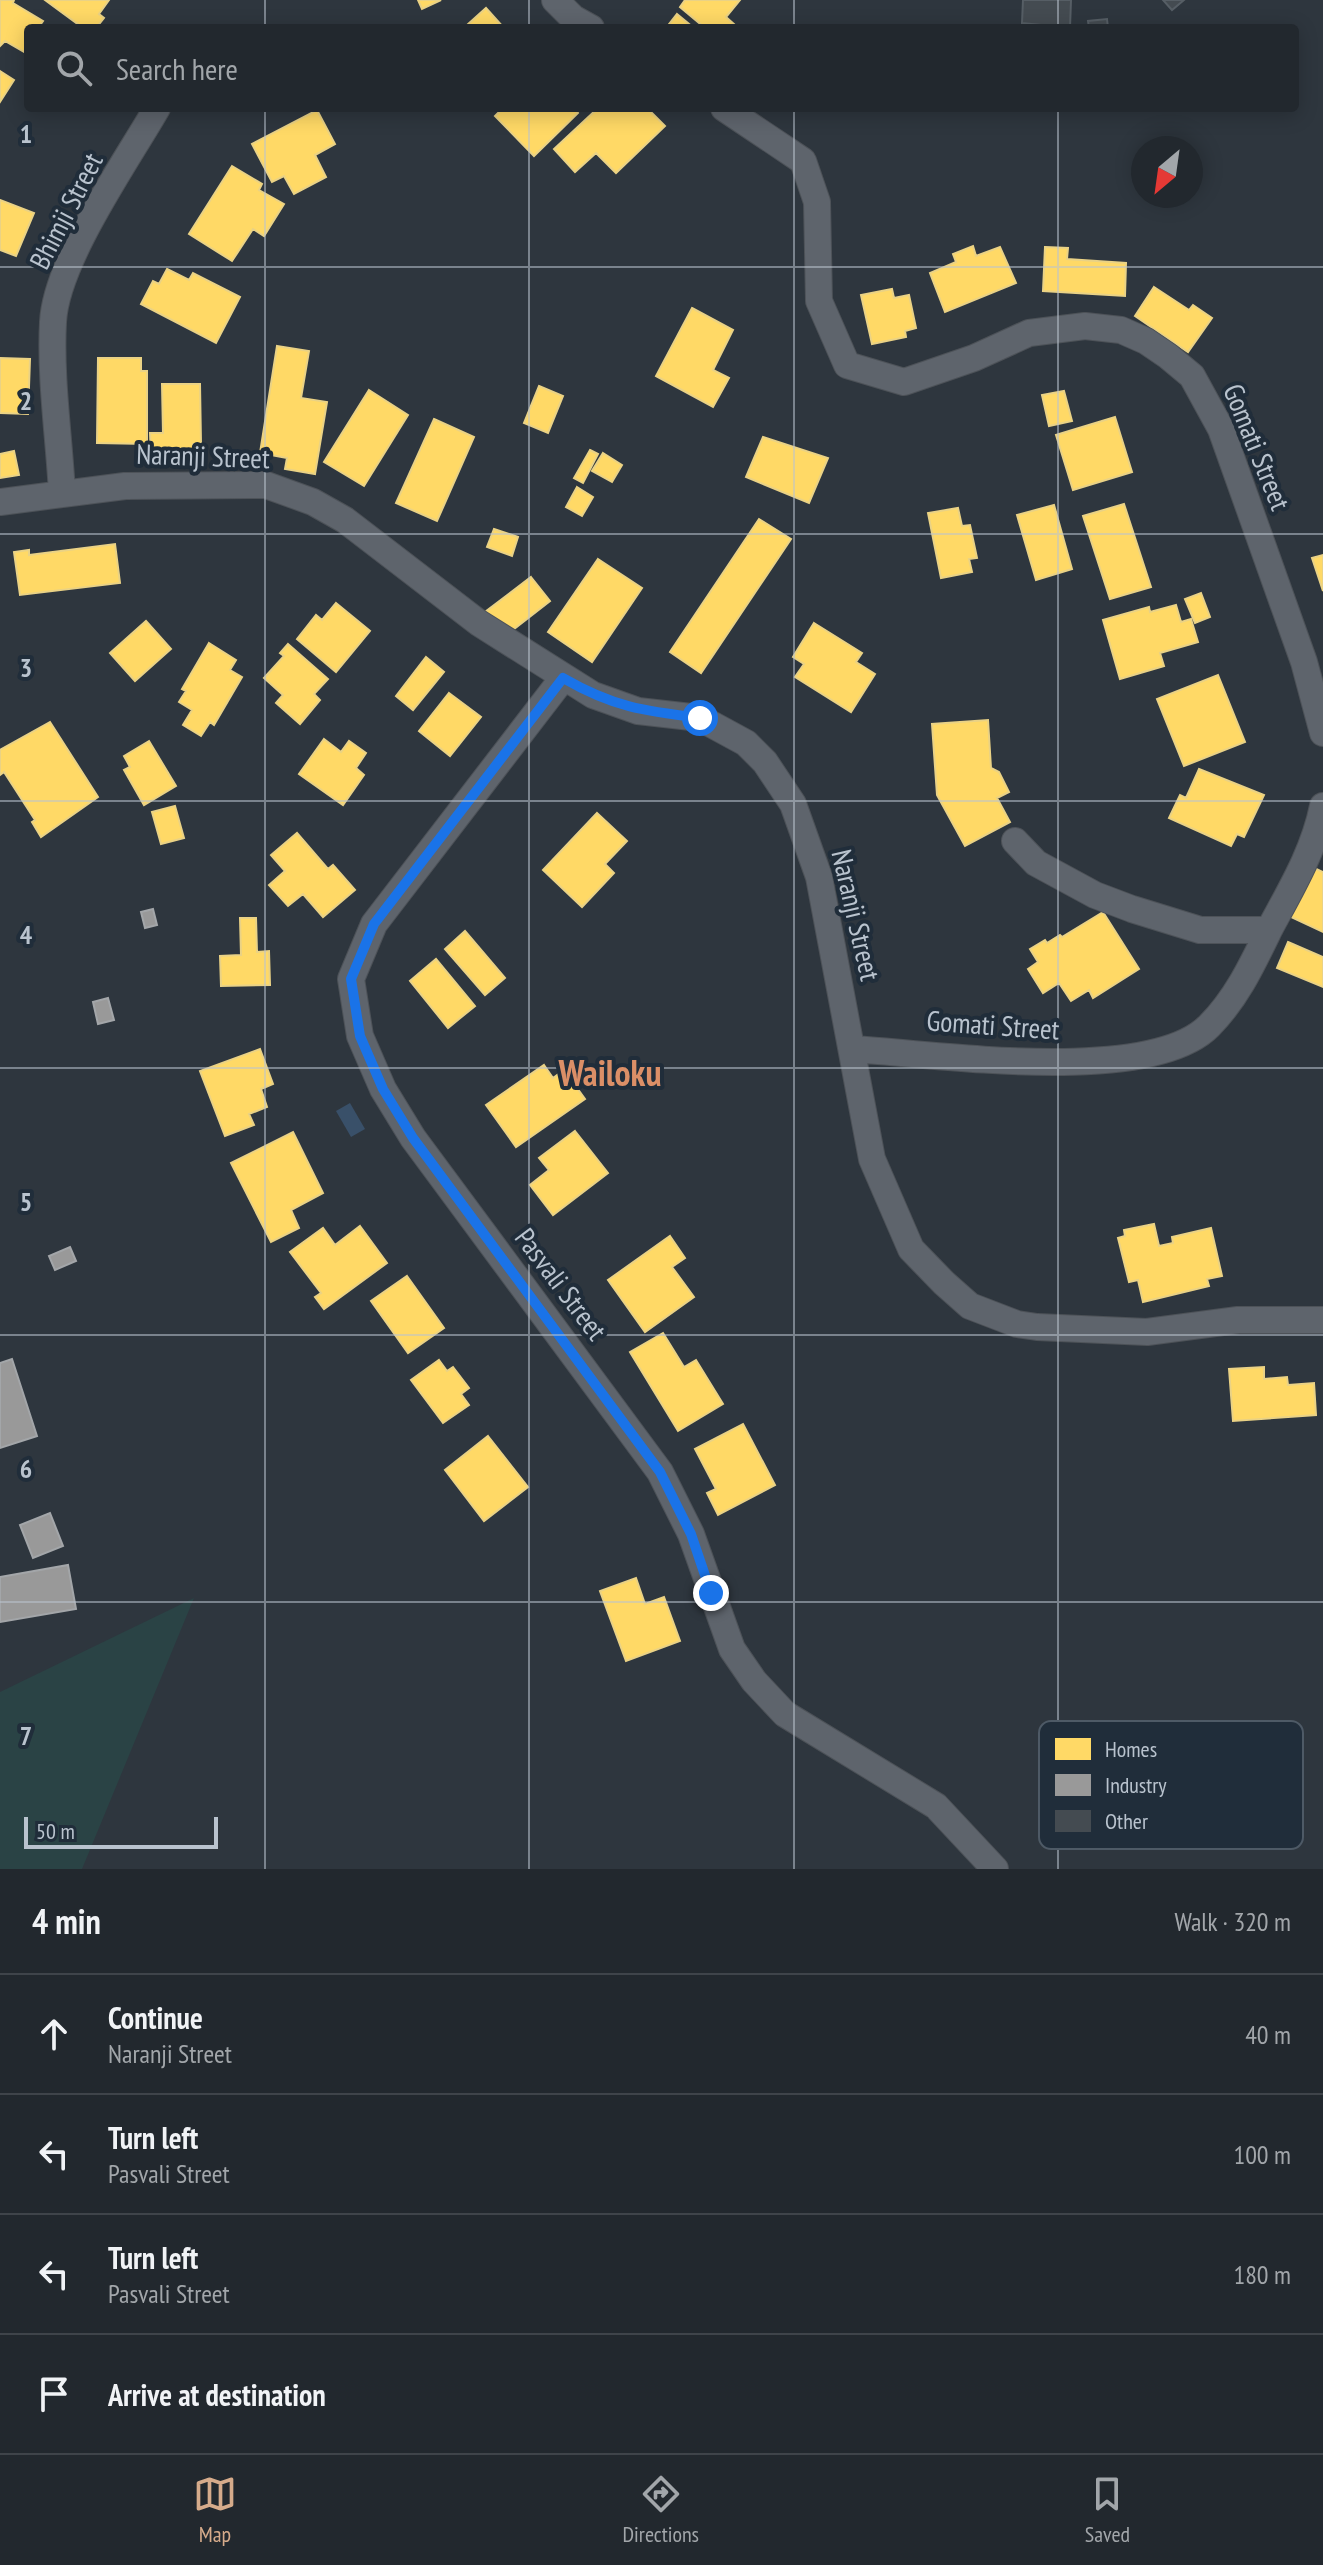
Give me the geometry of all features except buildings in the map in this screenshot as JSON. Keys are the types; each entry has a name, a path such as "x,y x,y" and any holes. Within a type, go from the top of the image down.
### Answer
{"street":[{"path":"555,0 586,24"},
{"name":"Bhimji Street","path":"62,493 53,320 64,278 85,233 155,112"},
{"name":"Gomati Street","path":"730,112 803,161 817,202 819,301 847,365 904,382 974,358 1029,333 1063,327 1102,326 1146,341 1192,376 1221,429 1304,662 1323,733"},
{"name":"Naranji Street","path":"0,502 125,486 266,485 313,502 358,529 479,623 593,695 638,711 700,718 746,743 765,762 793,804 819,877 872,1159 911,1249 970,1306 1017,1324 1147,1332 1238,1320 1323,1320"},
{"name":"Pasvali Street","path":"563,678 374,924 351,979 360,1036 383,1089 413,1138 660,1472 691,1534 732,1649 754,1681 785,1714 936,1806 995,1869"},
{"name":"Gomati Street","path":"853,1049 1089,1063 1142,1055 1192,1039 1208,1027 1247,976 1309,855 1323,806"},
{"path":"1015,841 1049,870 1132,909 1200,930 1269,930"}],"green space":[{"path":"194,1598 82,1869 0,1869 0,1692"}],"water":[{"path":"350,1103 365,1129 351,1137 336,1111"}],"district":[{"name":"Wailoku","path":"610,1073"}],"route":[{"path":"700,718 638,711 593,695 563,678 374,924 351,979 360,1036 383,1089 413,1138 660,1472 691,1534 711,1593"}]}
